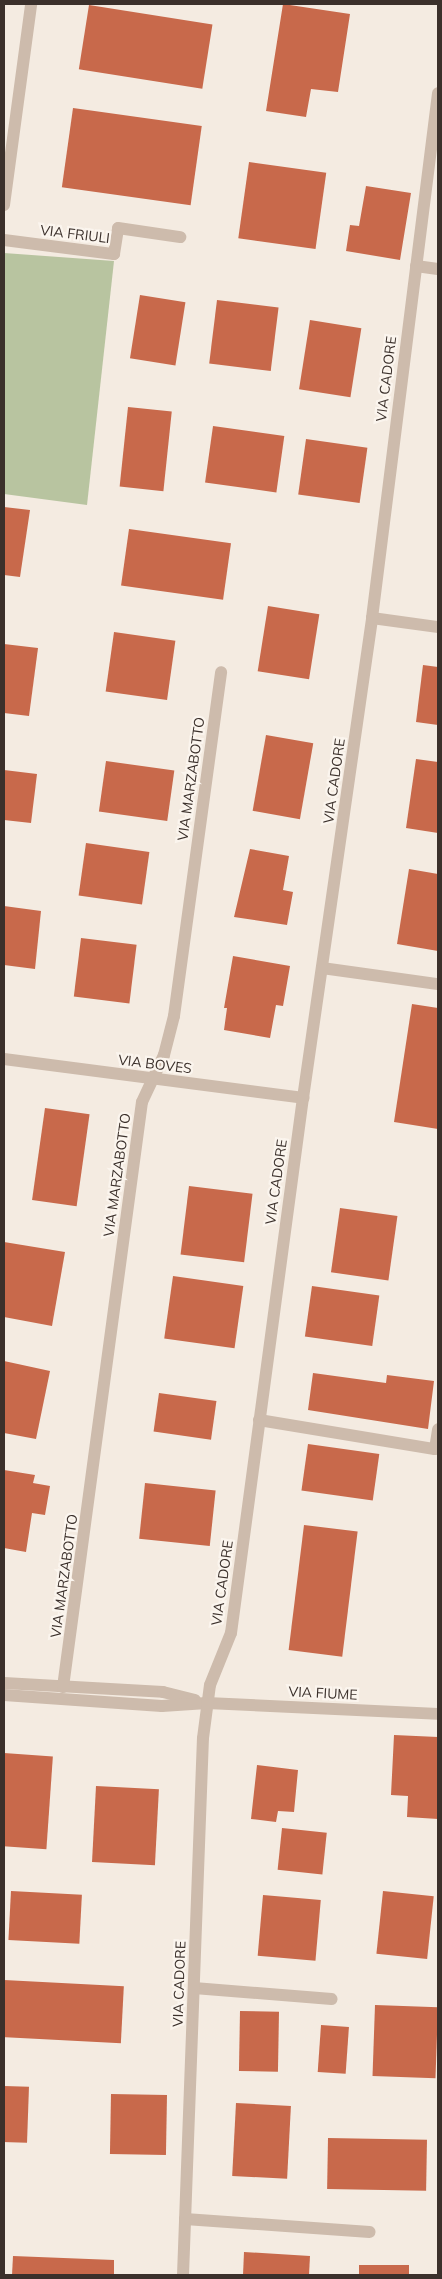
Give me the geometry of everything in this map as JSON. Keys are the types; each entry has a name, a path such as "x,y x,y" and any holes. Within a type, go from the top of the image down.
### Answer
{"street":[{"path":"4,205 31,4"},
{"name":"VIA CADORE","path":"183,2275 203,1738 207,1703 210,1685 231,1633 303,1098 372,618 438,93"},
{"name":"VIA FRIULI","path":"4,240 114,254 118,228 180,236"},
{"path":"416,266 438,269"},
{"path":"372,618 438,628"},
{"name":"VIA MARZABOTTO","path":"63,1687 141,1109 151,1079 164,1055 174,1016 221,672"},
{"path":"322,968 438,984"},
{"name":"VIA BOVES","path":"4,1059 303,1098"},
{"path":"259,1420 435,1449 438,1429"},
{"path":"4,1683 164,1692 207,1703"},
{"path":"4,1695 162,1706 207,1703"},
{"name":"VIA FIUME","path":"207,1703 438,1714"},
{"path":"194,1988 332,1999"},
{"path":"185,2219 370,2232"}],"green space":[{"path":"4,253 114,261 87,505 4,494"}],"building":[{"path":"283,4 350,14 338,92 311,89 306,117 266,111"},
{"path":"89,5 212,25 202,89 79,69"},
{"path":"73,108 202,126 191,205 62,187"},
{"path":"249,162 326,173 316,249 238,238"},
{"path":"366,186 411,193 400,260 346,251 350,225 359,226"},
{"path":"140,295 185,302 175,365 130,358"},
{"path":"217,300 279,308 271,371 209,364"},
{"path":"310,320 361,328 350,397 299,389"},
{"path":"128,407 172,412 163,491 120,487"},
{"path":"213,426 284,436 276,492 205,482"},
{"path":"306,439 367,448 360,503 298,494"},
{"path":"4,507 30,510 20,577 4,575"},
{"path":"129,529 231,543 223,600 121,585"},
{"path":"268,606 319,614 309,679 258,671"},
{"path":"114,632 175,641 167,700 106,691"},
{"path":"4,644 38,648 29,716 4,713"},
{"path":"423,665 438,667 438,725 416,722"},
{"path":"266,735 313,743 300,819 253,811"},
{"path":"416,759 438,762 438,833 406,828"},
{"path":"106,761 174,771 167,821 99,812"},
{"path":"4,770 37,774 31,823 4,820"},
{"path":"86,843 149,852 142,904 79,895"},
{"path":"250,849 289,856 283,890 293,892 287,925 234,917"},
{"path":"409,869 438,874 438,951 397,944"},
{"path":"4,906 41,911 35,969 4,965"},
{"path":"81,938 137,945 129,1003 74,997"},
{"path":"233,956 290,966 283,1006 276,1005 270,1038 224,1030 227,1008 224,1008"},
{"path":"412,1004 438,1008 438,1129 394,1122"},
{"path":"45,1108 90,1114 77,1206 32,1200"},
{"path":"189,1186 253,1194 244,1262 181,1254"},
{"path":"340,1208 397,1216 388,1280 331,1272"},
{"path":"4,1242 65,1252 52,1326 4,1317"},
{"path":"173,1276 243,1286 235,1348 164,1338"},
{"path":"312,1286 379,1295 372,1346 305,1337"},
{"path":"4,1361 50,1371 36,1439 4,1433"},
{"path":"313,1373 386,1383 387,1375 434,1381 428,1429 308,1410"},
{"path":"159,1393 216,1401 211,1440 154,1432"},
{"path":"308,1444 379,1454 373,1501 301,1491"},
{"path":"4,1470 35,1475 33,1483 50,1486 45,1515 32,1513 26,1552 4,1548"},
{"path":"145,1483 216,1490 210,1546 139,1539"},
{"path":"304,1525 358,1532 342,1657 289,1650"},
{"path":"394,1735 438,1737 438,1819 407,1817 408,1796 391,1795"},
{"path":"4,1753 53,1756 46,1849 4,1846"},
{"path":"257,1765 298,1770 294,1812 278,1811 276,1822 251,1819"},
{"path":"96,1786 159,1789 155,1865 92,1862"},
{"path":"282,1828 327,1833 322,1874 278,1870"},
{"path":"11,1891 82,1895 79,1944 8,1940"},
{"path":"383,1891 434,1896 427,1959 376,1954"},
{"path":"263,1895 321,1900 315,1961 258,1956"},
{"path":"4,1980 124,1986 121,2043 4,2037"},
{"path":"375,2005 438,2007 435,2078 373,2076"},
{"path":"240,2011 279,2012 278,2072 239,2071"},
{"path":"321,2025 349,2027 346,2074 318,2072"},
{"path":"4,2086 29,2087 27,2143 4,2142"},
{"path":"111,2094 167,2095 166,2155 110,2154"},
{"path":"236,2103 291,2106 287,2179 232,2176"},
{"path":"328,2138 427,2140 426,2191 327,2189"},
{"path":"244,2252 310,2256 309,2275 243,2275"},
{"path":"13,2256 114,2260 114,2275 12,2275"},
{"path":"359,2265 409,2265 409,2275 359,2275"}]}
